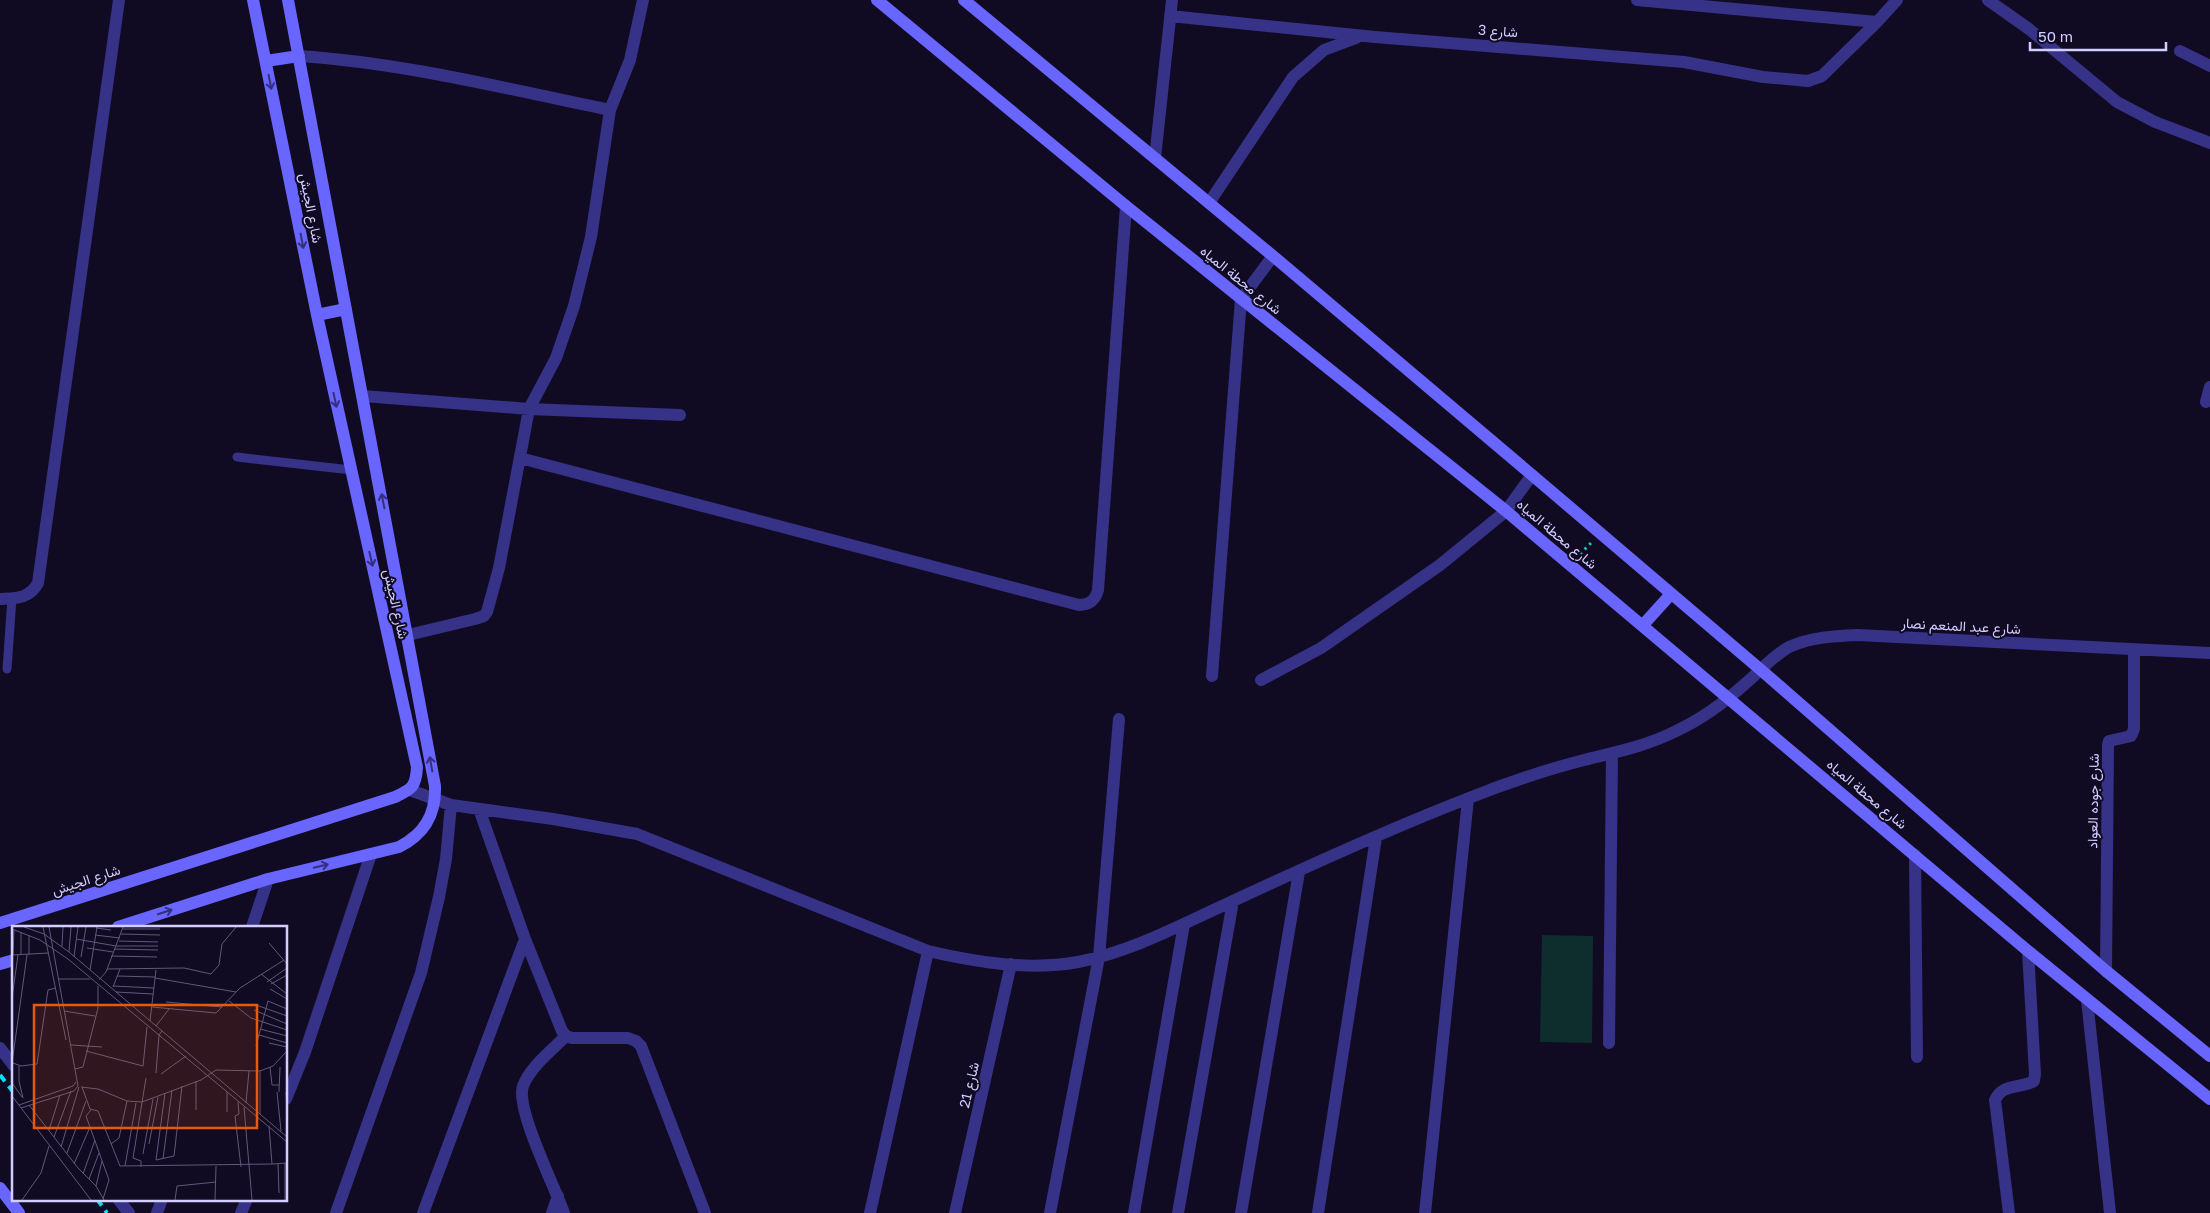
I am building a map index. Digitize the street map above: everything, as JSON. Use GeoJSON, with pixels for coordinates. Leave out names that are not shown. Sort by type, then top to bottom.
{"type":"FeatureCollection","features":[{"type":"Feature","properties":{"kind":"street"},"geometry":{"type":"LineString","coordinates":[[6,598],[26,596],[38,584],[119,0]]}},
{"type":"Feature","properties":{"kind":"street","name":"شارع الجيش"},"geometry":{"type":"LineString","coordinates":[[0,923],[395,797],[410,790],[417,779],[417,767],[317,315],[253,0]]}},
{"type":"Feature","properties":{"kind":"street","name":"شارع الجيش"},"geometry":{"type":"LineString","coordinates":[[121,926],[268,879],[399,847],[415,837],[428,823],[436,799],[436,786],[288,0]]}},
{"type":"Feature","properties":{"kind":"street"},"geometry":{"type":"LineString","coordinates":[[408,635],[475,619],[486,613],[499,568],[529,408],[556,358],[574,306],[591,237],[610,110],[630,60],[643,0]]}},
{"type":"Feature","properties":{"kind":"street","name":"شارع محطة المياه"},"geometry":{"type":"LineString","coordinates":[[878,0],[1241,300],[1506,511],[1915,854],[2028,952],[2210,1099]]}},
{"type":"Feature","properties":{"kind":"street","name":"شارع محطة المياه"},"geometry":{"type":"LineString","coordinates":[[964,0],[1273,256],[1532,475],[1761,670],[2106,970],[2210,1056]]}},
{"type":"Feature","properties":{"kind":"street"},"geometry":{"type":"LineString","coordinates":[[1155,158],[1172,0]]}},
{"type":"Feature","properties":{"kind":"street"},"geometry":{"type":"LineString","coordinates":[[1637,0],[1877,22],[1897,0]]}},
{"type":"Feature","properties":{"kind":"street"},"geometry":{"type":"LineString","coordinates":[[1988,0],[2029,29],[2117,102],[2155,122],[2210,143]]}},
{"type":"Feature","properties":{"kind":"street","name":"شارع 3"},"geometry":{"type":"LineString","coordinates":[[1170,16],[1375,37],[1684,62],[1763,77],[1808,81],[1822,76],[1877,22]]}},
{"type":"Feature","properties":{"kind":"street"},"geometry":{"type":"LineString","coordinates":[[1208,203],[1293,76],[1324,50],[1350,39],[1375,37]]}},
{"type":"Feature","properties":{"kind":"street"},"geometry":{"type":"LineString","coordinates":[[2180,51],[2210,66]]}},
{"type":"Feature","properties":{"kind":"street"},"geometry":{"type":"LineString","coordinates":[[266,61],[299,56],[346,59],[415,69],[610,110]]}},
{"type":"Feature","properties":{"kind":"street"},"geometry":{"type":"LineString","coordinates":[[520,458],[1040,595],[1085,605],[1092,602],[1098,590],[1126,206]]}},
{"type":"Feature","properties":{"kind":"street"},"geometry":{"type":"LineString","coordinates":[[1212,676],[1241,300],[1273,256]]}},
{"type":"Feature","properties":{"kind":"street"},"geometry":{"type":"LineString","coordinates":[[317,315],[346,308]]}},
{"type":"Feature","properties":{"kind":"street"},"geometry":{"type":"LineString","coordinates":[[2206,402],[2210,387]]}},
{"type":"Feature","properties":{"kind":"street"},"geometry":{"type":"LineString","coordinates":[[363,396],[529,408],[680,415]]}},
{"type":"Feature","properties":{"kind":"street"},"geometry":{"type":"LineString","coordinates":[[1261,680],[1321,648],[1440,565],[1506,511],[1532,475]]}},
{"type":"Feature","properties":{"kind":"street"},"geometry":{"type":"LineString","coordinates":[[1643,625],[1671,594]]}},
{"type":"Feature","properties":{"kind":"street","name":"شارع عبد المنعم نصار"},"geometry":{"type":"LineString","coordinates":[[410,790],[451,805],[637,834],[928,951],[964,959],[1011,964],[1053,965],[1099,957],[1148,941],[1232,901],[1468,799],[1522,778],[1635,748],[1676,731],[1699,719],[1729,698],[1788,648],[1808,640],[1830,636],[1858,635],[2134,651],[2210,653]]}},
{"type":"Feature","properties":{"kind":"street","name":"شارع جوده العواد"},"geometry":{"type":"LineString","coordinates":[[2106,970],[2108,744],[2113,739],[2131,736],[2134,729],[2134,651]]}},
{"type":"Feature","properties":{"kind":"street"},"geometry":{"type":"LineString","coordinates":[[1050,1213],[1099,957],[1119,720]]}},
{"type":"Feature","properties":{"kind":"street"},"geometry":{"type":"LineString","coordinates":[[1609,1043],[1612,754]]}},
{"type":"Feature","properties":{"kind":"street"},"geometry":{"type":"LineString","coordinates":[[1425,1213],[1468,799]]}},
{"type":"Feature","properties":{"kind":"street"},"geometry":{"type":"LineString","coordinates":[[336,1213],[421,973],[446,859],[451,805]]}},
{"type":"Feature","properties":{"kind":"street"},"geometry":{"type":"LineString","coordinates":[[479,809],[525,939],[554,1014],[566,1036],[580,1039],[628,1038],[636,1041],[641,1046],[705,1213]]}},
{"type":"Feature","properties":{"kind":"street"},"geometry":{"type":"LineString","coordinates":[[1318,1213],[1376,838]]}},
{"type":"Feature","properties":{"kind":"street"},"geometry":{"type":"LineString","coordinates":[[288,1094],[305,1052],[371,854]]}},
{"type":"Feature","properties":{"kind":"street"},"geometry":{"type":"LineString","coordinates":[[1915,854],[1917,1057]]}},
{"type":"Feature","properties":{"kind":"street"},"geometry":{"type":"LineString","coordinates":[[1242,1213],[1299,872]]}},
{"type":"Feature","properties":{"kind":"street"},"geometry":{"type":"LineString","coordinates":[[252,926],[268,879]]}},
{"type":"Feature","properties":{"kind":"street"},"geometry":{"type":"LineString","coordinates":[[1178,1213],[1232,901]]}},
{"type":"Feature","properties":{"kind":"street"},"geometry":{"type":"LineString","coordinates":[[1134,1213],[1184,924]]}},
{"type":"Feature","properties":{"kind":"street"},"geometry":{"type":"LineString","coordinates":[[423,1213],[525,939]]}},
{"type":"Feature","properties":{"kind":"street"},"geometry":{"type":"LineString","coordinates":[[870,1213],[928,951]]}},
{"type":"Feature","properties":{"kind":"street"},"geometry":{"type":"LineString","coordinates":[[2009,1213],[1996,1100],[1999,1093],[2005,1089],[2034,1080],[2028,952]]}},
{"type":"Feature","properties":{"kind":"street","name":"شارع 21"},"geometry":{"type":"LineString","coordinates":[[955,1213],[1011,964]]}},
{"type":"Feature","properties":{"kind":"street"},"geometry":{"type":"LineString","coordinates":[[2087,1000],[2110,1213]]}},
{"type":"Feature","properties":{"kind":"street"},"geometry":{"type":"LineString","coordinates":[[564,1213],[530,1130],[522,1102],[522,1092],[523,1085],[530,1074],[566,1036]]}},
{"type":"Feature","properties":{"kind":"street"},"geometry":{"type":"LineString","coordinates":[[0,1048],[12,1063]]}},
{"type":"Feature","properties":{"kind":"street"},"geometry":{"type":"LineString","coordinates":[[0,1188],[18,1213]]}},
{"type":"Feature","properties":{"kind":"street"},"geometry":{"type":"LineString","coordinates":[[552,1213],[558,1196]]}},
{"type":"Feature","properties":{"kind":"street"},"geometry":{"type":"LineString","coordinates":[[119,1200],[129,1213]]}},
{"type":"Feature","properties":{"kind":"street"},"geometry":{"type":"LineString","coordinates":[[157,1213],[162,1200]]}},
{"type":"Feature","properties":{"kind":"street"},"geometry":{"type":"LineString","coordinates":[[241,1213],[247,1200]]}},
{"type":"Feature","properties":{"kind":"lane"},"geometry":{"type":"LineString","coordinates":[[237,458],[351,470]]}},
{"type":"Feature","properties":{"kind":"lane"},"geometry":{"type":"LineString","coordinates":[[6,598],[7,669]]}},
{"type":"Feature","properties":{"kind":"path"},"geometry":{"type":"LineString","coordinates":[[1570,564],[1600,533]]}},
{"type":"Feature","properties":{"kind":"green space"},"geometry":{"type":"Polygon","coordinates":[[[1542,935],[1593,936],[1592,1043],[1540,1042],[1542,935]]]}},
{"type":"Feature","properties":{"kind":"railway"},"geometry":{"type":"LineString","coordinates":[[0,1075],[12,1090]]}},
{"type":"Feature","properties":{"kind":"railway"},"geometry":{"type":"LineString","coordinates":[[98,1200],[107,1213]]}}]}
